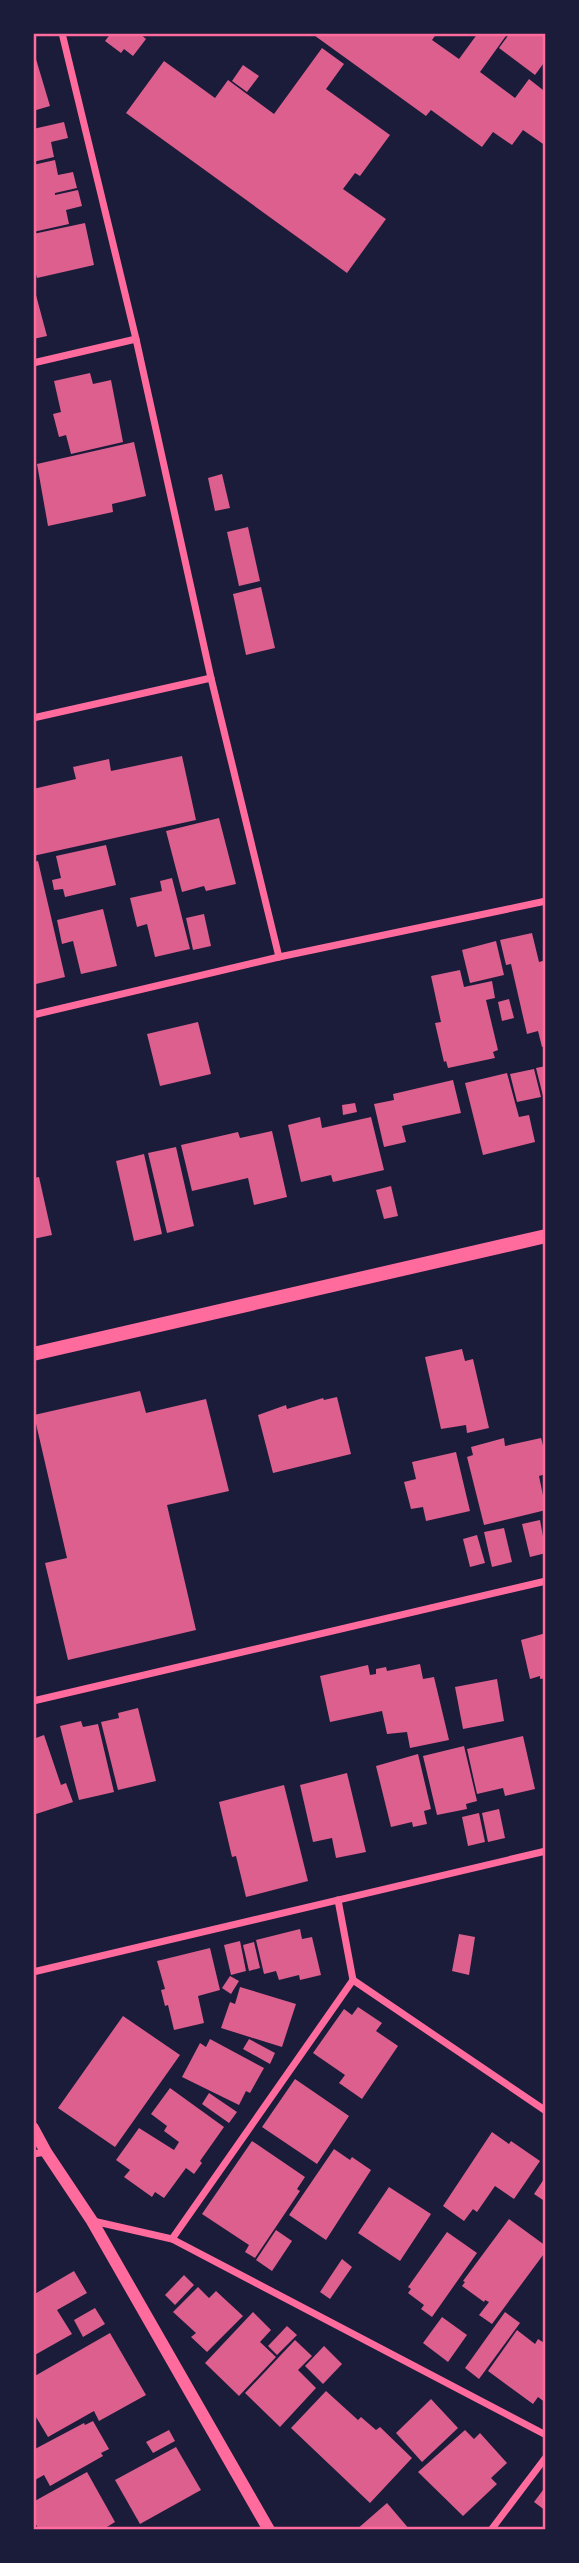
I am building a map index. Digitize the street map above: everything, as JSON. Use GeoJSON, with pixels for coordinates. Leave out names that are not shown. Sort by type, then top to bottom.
{"type":"FeatureCollection","features":[{"type":"Feature","properties":{"kind":"main road"},"geometry":{"type":"LineString","coordinates":[[33,1354],[546,1236]]}},
{"type":"Feature","properties":{"kind":"street"},"geometry":{"type":"LineString","coordinates":[[62,33],[136,339],[211,678],[279,957]]}},
{"type":"Feature","properties":{"kind":"street"},"geometry":{"type":"LineString","coordinates":[[33,363],[136,339]]}},
{"type":"Feature","properties":{"kind":"street"},"geometry":{"type":"LineString","coordinates":[[33,718],[211,678]]}},
{"type":"Feature","properties":{"kind":"street"},"geometry":{"type":"LineString","coordinates":[[33,1015],[279,957],[546,901]]}},
{"type":"Feature","properties":{"kind":"street"},"geometry":{"type":"LineString","coordinates":[[33,1701],[546,1581]]}},
{"type":"Feature","properties":{"kind":"street"},"geometry":{"type":"LineString","coordinates":[[33,1972],[546,1850]]}},
{"type":"Feature","properties":{"kind":"street"},"geometry":{"type":"LineString","coordinates":[[338,1900],[353,1980],[546,2111]]}},
{"type":"Feature","properties":{"kind":"street"},"geometry":{"type":"LineString","coordinates":[[172,2239],[353,1980]]}},
{"type":"Feature","properties":{"kind":"street"},"geometry":{"type":"LineString","coordinates":[[33,2128],[40,2153],[92,2221],[269,2530]]}},
{"type":"Feature","properties":{"kind":"street"},"geometry":{"type":"LineString","coordinates":[[92,2221],[172,2239],[546,2435]]}},
{"type":"Feature","properties":{"kind":"street"},"geometry":{"type":"LineString","coordinates":[[491,2530],[546,2457]]}},
{"type":"Feature","properties":{"kind":"building"},"geometry":{"type":"Polygon","coordinates":[[[111,33],[139,33],[146,39],[133,56],[124,49],[121,53],[105,41],[111,33]]]}},
{"type":"Feature","properties":{"kind":"building"},"geometry":{"type":"Polygon","coordinates":[[[311,33],[437,33],[432,40],[459,59],[478,33],[508,33],[480,72],[515,98],[529,79],[543,90],[546,86],[546,146],[523,130],[512,145],[493,132],[482,147],[431,110],[426,116],[311,33]]]}},
{"type":"Feature","properties":{"kind":"building"},"geometry":{"type":"Polygon","coordinates":[[[510,33],[546,33],[546,60],[535,75],[499,48],[510,33]]]}},
{"type":"Feature","properties":{"kind":"building"},"geometry":{"type":"Polygon","coordinates":[[[322,48],[344,64],[326,89],[390,135],[360,176],[355,173],[343,189],[386,219],[347,273],[126,113],[164,61],[215,98],[228,80],[274,114],[322,48]]]}},
{"type":"Feature","properties":{"kind":"building"},"geometry":{"type":"Polygon","coordinates":[[[33,49],[50,106],[33,111],[33,49]]]}},
{"type":"Feature","properties":{"kind":"building"},"geometry":{"type":"Polygon","coordinates":[[[243,65],[259,76],[247,92],[232,81],[243,65]]]}},
{"type":"Feature","properties":{"kind":"building"},"geometry":{"type":"Polygon","coordinates":[[[64,122],[68,138],[51,142],[54,157],[33,162],[33,129],[64,122]]]}},
{"type":"Feature","properties":{"kind":"building"},"geometry":{"type":"Polygon","coordinates":[[[55,160],[58,175],[73,172],[77,188],[55,195],[78,190],[82,206],[66,210],[69,224],[33,232],[33,165],[55,160]]]}},
{"type":"Feature","properties":{"kind":"building"},"geometry":{"type":"Polygon","coordinates":[[[85,223],[94,265],[37,278],[33,263],[33,234],[85,223]]]}},
{"type":"Feature","properties":{"kind":"building"},"geometry":{"type":"Polygon","coordinates":[[[33,284],[47,336],[33,339],[33,284]]]}},
{"type":"Feature","properties":{"kind":"building"},"geometry":{"type":"Polygon","coordinates":[[[90,373],[93,384],[111,380],[123,442],[71,454],[66,435],[59,437],[53,414],[61,412],[54,381],[90,373]]]}},
{"type":"Feature","properties":{"kind":"building"},"geometry":{"type":"Polygon","coordinates":[[[134,442],[146,496],[112,504],[113,512],[48,526],[37,464],[134,442]]]}},
{"type":"Feature","properties":{"kind":"building"},"geometry":{"type":"Polygon","coordinates":[[[222,474],[230,508],[215,511],[208,478],[222,474]]]}},
{"type":"Feature","properties":{"kind":"building"},"geometry":{"type":"Polygon","coordinates":[[[248,527],[260,581],[239,586],[227,532],[248,527]]]}},
{"type":"Feature","properties":{"kind":"building"},"geometry":{"type":"Polygon","coordinates":[[[261,587],[275,648],[246,655],[233,594],[261,587]]]}},
{"type":"Feature","properties":{"kind":"building"},"geometry":{"type":"Polygon","coordinates":[[[182,756],[196,820],[33,856],[33,789],[76,779],[73,767],[109,759],[111,771],[182,756]]]}},
{"type":"Feature","properties":{"kind":"building"},"geometry":{"type":"Polygon","coordinates":[[[219,818],[236,884],[206,891],[204,886],[182,892],[166,831],[219,818]]]}},
{"type":"Feature","properties":{"kind":"building"},"geometry":{"type":"Polygon","coordinates":[[[106,845],[116,885],[65,897],[63,889],[54,890],[52,880],[61,878],[56,856],[106,845]]]}},
{"type":"Feature","properties":{"kind":"building"},"geometry":{"type":"Polygon","coordinates":[[[38,861],[65,977],[36,984],[33,970],[33,862],[38,861]]]}},
{"type":"Feature","properties":{"kind":"building"},"geometry":{"type":"Polygon","coordinates":[[[172,878],[190,949],[155,957],[147,924],[137,927],[130,898],[162,891],[160,881],[172,878]]]}},
{"type":"Feature","properties":{"kind":"building"},"geometry":{"type":"Polygon","coordinates":[[[103,909],[117,966],[81,974],[73,941],[62,944],[57,920],[103,909]]]}},
{"type":"Feature","properties":{"kind":"building"},"geometry":{"type":"Polygon","coordinates":[[[204,914],[211,946],[193,950],[186,918],[204,914]]]}},
{"type":"Feature","properties":{"kind":"building"},"geometry":{"type":"Polygon","coordinates":[[[532,933],[539,962],[546,960],[546,1046],[542,1047],[538,1031],[527,1034],[511,964],[506,965],[500,940],[532,933]]]}},
{"type":"Feature","properties":{"kind":"building"},"geometry":{"type":"Polygon","coordinates":[[[496,941],[504,975],[470,983],[462,950],[496,941]]]}},
{"type":"Feature","properties":{"kind":"building"},"geometry":{"type":"Polygon","coordinates":[[[460,970],[464,987],[492,981],[495,998],[486,1000],[498,1050],[493,1052],[495,1058],[448,1068],[446,1061],[444,1062],[435,1023],[441,1022],[431,976],[460,970]]]}},
{"type":"Feature","properties":{"kind":"building"},"geometry":{"type":"Polygon","coordinates":[[[509,999],[514,1018],[502,1021],[498,1002],[509,999]]]}},
{"type":"Feature","properties":{"kind":"building"},"geometry":{"type":"Polygon","coordinates":[[[198,1022],[211,1074],[160,1086],[147,1034],[198,1022]]]}},
{"type":"Feature","properties":{"kind":"building"},"geometry":{"type":"Polygon","coordinates":[[[546,1066],[546,1104],[545,1104],[536,1068],[546,1066]]]}},
{"type":"Feature","properties":{"kind":"building"},"geometry":{"type":"Polygon","coordinates":[[[534,1069],[541,1097],[517,1102],[510,1074],[534,1069]]]}},
{"type":"Feature","properties":{"kind":"building"},"geometry":{"type":"Polygon","coordinates":[[[507,1073],[519,1117],[529,1115],[535,1142],[483,1155],[465,1083],[507,1073]]]}},
{"type":"Feature","properties":{"kind":"building"},"geometry":{"type":"Polygon","coordinates":[[[453,1080],[461,1113],[402,1126],[406,1142],[384,1147],[374,1104],[394,1100],[393,1094],[453,1080]]]}},
{"type":"Feature","properties":{"kind":"building"},"geometry":{"type":"Polygon","coordinates":[[[355,1103],[357,1112],[343,1115],[342,1105],[355,1103]]]}},
{"type":"Feature","properties":{"kind":"building"},"geometry":{"type":"Polygon","coordinates":[[[320,1117],[322,1128],[371,1117],[384,1170],[333,1182],[331,1175],[301,1182],[288,1125],[320,1117]]]}},
{"type":"Feature","properties":{"kind":"building"},"geometry":{"type":"Polygon","coordinates":[[[272,1131],[287,1197],[254,1205],[248,1178],[192,1191],[181,1145],[238,1132],[240,1138],[272,1131]]]}},
{"type":"Feature","properties":{"kind":"building"},"geometry":{"type":"Polygon","coordinates":[[[176,1147],[194,1226],[167,1233],[148,1153],[176,1147]]]}},
{"type":"Feature","properties":{"kind":"building"},"geometry":{"type":"Polygon","coordinates":[[[144,1154],[162,1234],[134,1241],[116,1161],[144,1154]]]}},
{"type":"Feature","properties":{"kind":"building"},"geometry":{"type":"Polygon","coordinates":[[[39,1177],[52,1235],[33,1239],[33,1178],[39,1177]]]}},
{"type":"Feature","properties":{"kind":"building"},"geometry":{"type":"Polygon","coordinates":[[[391,1186],[398,1216],[384,1219],[376,1190],[391,1186]]]}},
{"type":"Feature","properties":{"kind":"building"},"geometry":{"type":"Polygon","coordinates":[[[462,1349],[465,1361],[473,1359],[489,1428],[467,1433],[466,1425],[441,1429],[425,1357],[462,1349]]]}},
{"type":"Feature","properties":{"kind":"building"},"geometry":{"type":"Polygon","coordinates":[[[140,1391],[146,1413],[206,1399],[229,1491],[167,1505],[196,1630],[68,1660],[45,1563],[67,1558],[34,1415],[140,1391]]]}},
{"type":"Feature","properties":{"kind":"building"},"geometry":{"type":"Polygon","coordinates":[[[337,1397],[351,1454],[273,1473],[258,1415],[286,1405],[287,1409],[323,1398],[337,1397]]]}},
{"type":"Feature","properties":{"kind":"building"},"geometry":{"type":"Polygon","coordinates":[[[504,1438],[505,1446],[541,1438],[546,1457],[546,1474],[539,1476],[546,1510],[484,1525],[467,1457],[473,1455],[471,1447],[504,1438]]]}},
{"type":"Feature","properties":{"kind":"building"},"geometry":{"type":"Polygon","coordinates":[[[456,1452],[470,1511],[426,1521],[423,1507],[411,1509],[404,1482],[416,1479],[412,1462],[456,1452]]]}},
{"type":"Feature","properties":{"kind":"building"},"geometry":{"type":"Polygon","coordinates":[[[540,1520],[546,1553],[530,1557],[522,1524],[540,1520]]]}},
{"type":"Feature","properties":{"kind":"building"},"geometry":{"type":"Polygon","coordinates":[[[504,1528],[512,1562],[492,1567],[484,1532],[504,1528]]]}},
{"type":"Feature","properties":{"kind":"building"},"geometry":{"type":"Polygon","coordinates":[[[477,1535],[485,1563],[470,1567],[463,1539],[477,1535]]]}},
{"type":"Feature","properties":{"kind":"building"},"geometry":{"type":"Polygon","coordinates":[[[546,1633],[546,1678],[540,1679],[540,1676],[530,1679],[521,1640],[546,1633]]]}},
{"type":"Feature","properties":{"kind":"building"},"geometry":{"type":"Polygon","coordinates":[[[420,1664],[423,1679],[434,1677],[449,1740],[410,1748],[407,1732],[387,1734],[382,1711],[330,1722],[320,1676],[368,1665],[370,1675],[376,1674],[376,1669],[386,1667],[387,1671],[420,1664]]]}},
{"type":"Feature","properties":{"kind":"building"},"geometry":{"type":"Polygon","coordinates":[[[497,1679],[504,1721],[463,1729],[455,1687],[497,1679]]]}},
{"type":"Feature","properties":{"kind":"building"},"geometry":{"type":"Polygon","coordinates":[[[138,1708],[156,1781],[118,1790],[101,1722],[119,1718],[118,1713],[138,1708]]]}},
{"type":"Feature","properties":{"kind":"building"},"geometry":{"type":"Polygon","coordinates":[[[81,1721],[83,1727],[98,1724],[114,1792],[79,1800],[60,1726],[81,1721]]]}},
{"type":"Feature","properties":{"kind":"building"},"geometry":{"type":"Polygon","coordinates":[[[44,1735],[61,1785],[66,1783],[73,1802],[33,1815],[33,1739],[44,1735]]]}},
{"type":"Feature","properties":{"kind":"building"},"geometry":{"type":"Polygon","coordinates":[[[523,1736],[535,1789],[505,1796],[503,1788],[477,1794],[467,1749],[523,1736]]]}},
{"type":"Feature","properties":{"kind":"building"},"geometry":{"type":"Polygon","coordinates":[[[464,1746],[477,1801],[466,1804],[467,1809],[437,1815],[423,1756],[464,1746]]]}},
{"type":"Feature","properties":{"kind":"building"},"geometry":{"type":"Polygon","coordinates":[[[418,1754],[431,1809],[424,1811],[427,1824],[413,1827],[412,1822],[391,1827],[376,1766],[418,1754]]]}},
{"type":"Feature","properties":{"kind":"building"},"geometry":{"type":"Polygon","coordinates":[[[347,1773],[366,1852],[336,1858],[332,1838],[313,1842],[300,1785],[347,1773]]]}},
{"type":"Feature","properties":{"kind":"building"},"geometry":{"type":"Polygon","coordinates":[[[284,1785],[308,1881],[246,1897],[236,1856],[232,1857],[219,1802],[284,1785]]]}},
{"type":"Feature","properties":{"kind":"building"},"geometry":{"type":"Polygon","coordinates":[[[499,1809],[505,1838],[488,1842],[482,1813],[499,1809]]]}},
{"type":"Feature","properties":{"kind":"building"},"geometry":{"type":"Polygon","coordinates":[[[479,1813],[485,1842],[468,1846],[462,1817],[479,1813]]]}},
{"type":"Feature","properties":{"kind":"building"},"geometry":{"type":"Polygon","coordinates":[[[300,1929],[302,1939],[312,1937],[321,1975],[300,1980],[299,1975],[279,1980],[276,1971],[264,1974],[256,1940],[300,1929]]]}},
{"type":"Feature","properties":{"kind":"building"},"geometry":{"type":"Polygon","coordinates":[[[459,1934],[475,1937],[469,1975],[452,1971],[459,1934]]]}},
{"type":"Feature","properties":{"kind":"building"},"geometry":{"type":"Polygon","coordinates":[[[240,1941],[246,1971],[231,1975],[224,1945],[240,1941]]]}},
{"type":"Feature","properties":{"kind":"building"},"geometry":{"type":"Polygon","coordinates":[[[254,1942],[260,1968],[249,1971],[243,1945],[254,1942]]]}},
{"type":"Feature","properties":{"kind":"building"},"geometry":{"type":"Polygon","coordinates":[[[210,1948],[220,1990],[198,1996],[204,2023],[174,2030],[161,1990],[165,1989],[157,1961],[210,1948]]]}},
{"type":"Feature","properties":{"kind":"building"},"geometry":{"type":"Polygon","coordinates":[[[230,1976],[239,1981],[231,1994],[222,1988],[230,1976]]]}},
{"type":"Feature","properties":{"kind":"building"},"geometry":{"type":"Polygon","coordinates":[[[240,1987],[296,2004],[282,2047],[221,2028],[230,2002],[235,2004],[240,1987]]]}},
{"type":"Feature","properties":{"kind":"building"},"geometry":{"type":"Polygon","coordinates":[[[358,2007],[382,2023],[376,2031],[398,2046],[362,2099],[339,2083],[345,2075],[313,2053],[344,2009],[352,2015],[358,2007]]]}},
{"type":"Feature","properties":{"kind":"building"},"geometry":{"type":"Polygon","coordinates":[[[123,2016],[180,2055],[115,2147],[58,2108],[123,2016]]]}},
{"type":"Feature","properties":{"kind":"building"},"geometry":{"type":"Polygon","coordinates":[[[210,2039],[264,2068],[250,2093],[246,2091],[239,2105],[182,2077],[200,2043],[206,2047],[210,2039]]]}},
{"type":"Feature","properties":{"kind":"building"},"geometry":{"type":"Polygon","coordinates":[[[249,2039],[275,2053],[270,2064],[243,2049],[249,2039]]]}},
{"type":"Feature","properties":{"kind":"building"},"geometry":{"type":"Polygon","coordinates":[[[295,2079],[349,2116],[317,2164],[262,2127],[295,2079]]]}},
{"type":"Feature","properties":{"kind":"building"},"geometry":{"type":"Polygon","coordinates":[[[170,2088],[224,2127],[194,2174],[186,2168],[164,2198],[155,2192],[152,2197],[124,2177],[130,2170],[116,2160],[139,2128],[174,2150],[179,2142],[164,2131],[167,2126],[151,2114],[170,2088]]]}},
{"type":"Feature","properties":{"kind":"building"},"geometry":{"type":"Polygon","coordinates":[[[209,2093],[237,2112],[229,2123],[202,2104],[209,2093]]]}},
{"type":"Feature","properties":{"kind":"building"},"geometry":{"type":"Polygon","coordinates":[[[492,2132],[509,2144],[511,2141],[540,2161],[514,2199],[495,2186],[477,2212],[473,2209],[464,2221],[443,2206],[492,2132]]]}},
{"type":"Feature","properties":{"kind":"building"},"geometry":{"type":"Polygon","coordinates":[[[252,2141],[305,2177],[297,2189],[300,2191],[255,2258],[245,2252],[249,2245],[202,2214],[252,2141]]]}},
{"type":"Feature","properties":{"kind":"building"},"geometry":{"type":"Polygon","coordinates":[[[334,2149],[371,2170],[326,2240],[289,2215],[334,2149]]]}},
{"type":"Feature","properties":{"kind":"building"},"geometry":{"type":"Polygon","coordinates":[[[546,2176],[546,2202],[534,2194],[546,2176]]]}},
{"type":"Feature","properties":{"kind":"building"},"geometry":{"type":"Polygon","coordinates":[[[389,2187],[431,2214],[400,2261],[358,2233],[389,2187]]]}},
{"type":"Feature","properties":{"kind":"building"},"geometry":{"type":"Polygon","coordinates":[[[509,2219],[546,2246],[546,2251],[492,2324],[479,2315],[489,2302],[484,2302],[462,2286],[509,2219]]]}},
{"type":"Feature","properties":{"kind":"building"},"geometry":{"type":"Polygon","coordinates":[[[276,2230],[292,2241],[272,2271],[256,2260],[276,2230]]]}},
{"type":"Feature","properties":{"kind":"building"},"geometry":{"type":"Polygon","coordinates":[[[447,2232],[477,2253],[432,2317],[421,2309],[424,2305],[408,2293],[411,2289],[408,2287],[447,2232]]]}},
{"type":"Feature","properties":{"kind":"building"},"geometry":{"type":"Polygon","coordinates":[[[342,2259],[352,2267],[330,2299],[320,2292],[342,2259]]]}},
{"type":"Feature","properties":{"kind":"building"},"geometry":{"type":"Polygon","coordinates":[[[74,2271],[87,2293],[57,2310],[72,2334],[33,2356],[33,2295],[74,2271]]]}},
{"type":"Feature","properties":{"kind":"building"},"geometry":{"type":"Polygon","coordinates":[[[184,2275],[194,2285],[175,2305],[165,2295],[184,2275]]]}},
{"type":"Feature","properties":{"kind":"building"},"geometry":{"type":"Polygon","coordinates":[[[198,2287],[209,2298],[216,2291],[243,2316],[207,2352],[191,2337],[196,2333],[173,2312],[198,2287]]]}},
{"type":"Feature","properties":{"kind":"building"},"geometry":{"type":"Polygon","coordinates":[[[95,2308],[105,2324],[83,2337],[74,2320],[95,2308]]]}},
{"type":"Feature","properties":{"kind":"building"},"geometry":{"type":"Polygon","coordinates":[[[253,2312],[271,2330],[260,2342],[276,2357],[239,2396],[205,2363],[253,2312]]]}},
{"type":"Feature","properties":{"kind":"building"},"geometry":{"type":"Polygon","coordinates":[[[505,2312],[520,2323],[479,2379],[465,2368],[505,2312]]]}},
{"type":"Feature","properties":{"kind":"building"},"geometry":{"type":"Polygon","coordinates":[[[442,2317],[467,2335],[448,2362],[423,2343],[442,2317]]]}},
{"type":"Feature","properties":{"kind":"building"},"geometry":{"type":"Polygon","coordinates":[[[287,2326],[297,2335],[277,2355],[268,2346],[287,2326]]]}},
{"type":"Feature","properties":{"kind":"building"},"geometry":{"type":"Polygon","coordinates":[[[517,2330],[535,2344],[538,2339],[546,2344],[546,2403],[538,2397],[533,2404],[488,2371],[517,2330]]]}},
{"type":"Feature","properties":{"kind":"building"},"geometry":{"type":"Polygon","coordinates":[[[110,2333],[146,2395],[99,2421],[94,2411],[48,2437],[33,2412],[33,2377],[110,2333]]]}},
{"type":"Feature","properties":{"kind":"building"},"geometry":{"type":"Polygon","coordinates":[[[295,2340],[312,2356],[298,2370],[316,2388],[280,2427],[245,2393],[295,2340]]]}},
{"type":"Feature","properties":{"kind":"building"},"geometry":{"type":"Polygon","coordinates":[[[324,2346],[342,2364],[323,2384],[305,2366],[324,2346]]]}},
{"type":"Feature","properties":{"kind":"building"},"geometry":{"type":"Polygon","coordinates":[[[326,2391],[358,2420],[361,2417],[376,2430],[380,2427],[412,2458],[370,2503],[291,2428],[326,2391]]]}},
{"type":"Feature","properties":{"kind":"building"},"geometry":{"type":"Polygon","coordinates":[[[431,2399],[458,2428],[422,2462],[396,2433],[431,2399]]]}},
{"type":"Feature","properties":{"kind":"building"},"geometry":{"type":"Polygon","coordinates":[[[93,2421],[109,2449],[101,2453],[103,2456],[50,2486],[44,2475],[33,2481],[33,2450],[84,2423],[85,2425],[93,2421]]]}},
{"type":"Feature","properties":{"kind":"building"},"geometry":{"type":"Polygon","coordinates":[[[169,2430],[175,2441],[153,2453],[146,2442],[169,2430]]]}},
{"type":"Feature","properties":{"kind":"building"},"geometry":{"type":"Polygon","coordinates":[[[465,2430],[474,2439],[480,2433],[507,2463],[491,2478],[497,2484],[463,2516],[418,2472],[465,2430]]]}},
{"type":"Feature","properties":{"kind":"building"},"geometry":{"type":"Polygon","coordinates":[[[176,2447],[201,2490],[140,2524],[115,2480],[176,2447]]]}},
{"type":"Feature","properties":{"kind":"building"},"geometry":{"type":"Polygon","coordinates":[[[87,2472],[115,2522],[102,2530],[39,2530],[33,2519],[33,2502],[87,2472]]]}},
{"type":"Feature","properties":{"kind":"building"},"geometry":{"type":"Polygon","coordinates":[[[546,2486],[546,2511],[534,2502],[546,2486]]]}},
{"type":"Feature","properties":{"kind":"building"},"geometry":{"type":"Polygon","coordinates":[[[387,2503],[410,2530],[356,2530],[387,2503]]]}}]}
